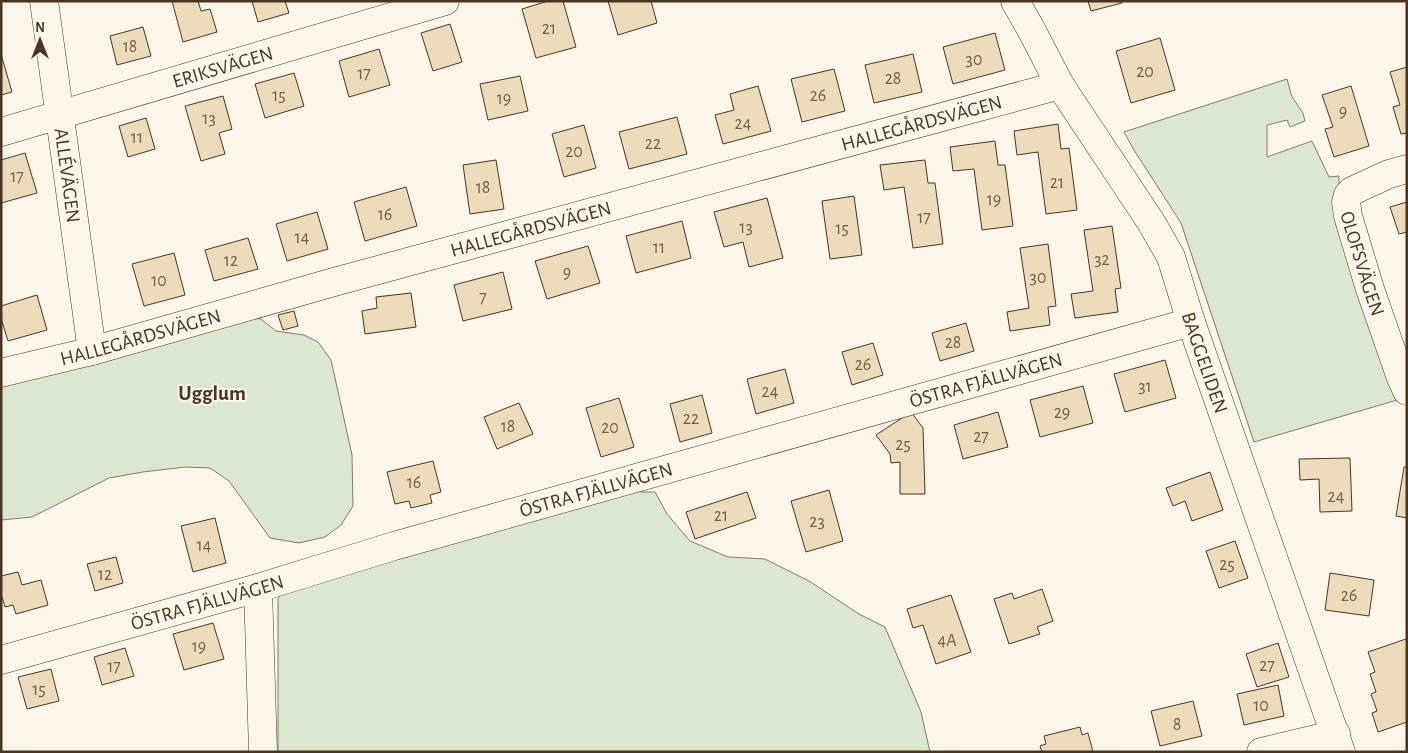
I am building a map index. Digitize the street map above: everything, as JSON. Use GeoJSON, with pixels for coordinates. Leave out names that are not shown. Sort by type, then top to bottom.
{"type":"FeatureCollection","features":[{"type":"Feature","properties":{"kind":"street","name":"ALLÉVÄGEN"},"geometry":{"type":"LineString","coordinates":[[44,1],[92,351]]}},
{"type":"Feature","properties":{"kind":"street","name":"ERIKSVÄGEN"},"geometry":{"type":"LineString","coordinates":[[1,132],[445,1]]}},
{"type":"Feature","properties":{"kind":"street","name":"BAGGELIDEN"},"geometry":{"type":"LineString","coordinates":[[1014,1],[1060,85],[1151,222],[1171,257],[1191,322],[1338,743]]}},
{"type":"Feature","properties":{"kind":"street","name":"HALLEGÅRDSVÄGEN"},"geometry":{"type":"LineString","coordinates":[[1,373],[92,351],[325,285],[1060,85]]}},
{"type":"Feature","properties":{"kind":"street","name":"OLOFSVÄGEN"},"geometry":{"type":"LineString","coordinates":[[1407,169],[1389,174],[1352,191],[1348,195],[1346,202],[1348,216],[1370,289],[1407,391]]}},
{"type":"Feature","properties":{"kind":"street","name":"ÖSTRA FJÄLLVÄGEN"},"geometry":{"type":"LineString","coordinates":[[1,660],[258,588],[413,541],[1191,322]]}},
{"type":"Feature","properties":{"kind":"street"},"geometry":{"type":"LineString","coordinates":[[258,588],[263,752]]}},
{"type":"Feature","properties":{"kind":"street"},"geometry":{"type":"LineString","coordinates":[[1261,752],[1338,743]]}},
{"type":"Feature","properties":{"kind":"green space"},"geometry":{"type":"Polygon","coordinates":[[[1287,79],[1292,97],[1303,113],[1305,121],[1290,127],[1287,120],[1267,125],[1267,157],[1312,141],[1329,177],[1339,176],[1339,193],[1404,398],[1254,442],[1181,223],[1124,132],[1287,79]]]}},
{"type":"Feature","properties":{"kind":"green space"},"geometry":{"type":"Polygon","coordinates":[[[243,315],[261,319],[276,331],[304,335],[318,342],[331,360],[352,455],[353,506],[341,525],[325,537],[299,543],[270,538],[229,481],[210,468],[185,467],[109,478],[32,517],[1,520],[1,378],[243,315]]]}},
{"type":"Feature","properties":{"kind":"green space"},"geometry":{"type":"Polygon","coordinates":[[[619,488],[655,492],[667,514],[690,541],[728,557],[765,559],[809,581],[859,614],[885,627],[921,712],[930,752],[278,752],[278,599],[283,589],[388,554],[408,557],[413,549],[619,488]]]}},
{"type":"Feature","properties":{"kind":"building"},"geometry":{"type":"Polygon","coordinates":[[[172,1],[198,1],[201,11],[210,9],[217,32],[183,42],[172,1]]]}},
{"type":"Feature","properties":{"kind":"building"},"geometry":{"type":"Polygon","coordinates":[[[252,1],[285,1],[289,13],[258,22],[252,1]]]}},
{"type":"Feature","properties":{"kind":"building"},"geometry":{"type":"Polygon","coordinates":[[[548,1],[563,1],[576,47],[536,58],[522,9],[548,1]]]}},
{"type":"Feature","properties":{"kind":"building"},"geometry":{"type":"Polygon","coordinates":[[[608,1],[651,1],[657,23],[618,35],[608,1]]]}},
{"type":"Feature","properties":{"kind":"building"},"geometry":{"type":"Polygon","coordinates":[[[1088,1],[1122,1],[1122,3],[1091,11],[1088,1]]]}},
{"type":"Feature","properties":{"kind":"building"},"geometry":{"type":"Polygon","coordinates":[[[450,24],[462,62],[433,71],[421,33],[450,24]]]}},
{"type":"Feature","properties":{"kind":"building"},"geometry":{"type":"Polygon","coordinates":[[[143,27],[151,56],[117,65],[110,36],[143,27]]]}},
{"type":"Feature","properties":{"kind":"building"},"geometry":{"type":"Polygon","coordinates":[[[995,33],[1005,70],[953,84],[943,47],[995,33]]]}},
{"type":"Feature","properties":{"kind":"building"},"geometry":{"type":"Polygon","coordinates":[[[1160,38],[1175,90],[1131,103],[1116,51],[1160,38]]]}},
{"type":"Feature","properties":{"kind":"building"},"geometry":{"type":"Polygon","coordinates":[[[379,49],[390,85],[349,97],[339,61],[379,49]]]}},
{"type":"Feature","properties":{"kind":"building"},"geometry":{"type":"Polygon","coordinates":[[[1,54],[12,92],[1,95],[1,54]]]}},
{"type":"Feature","properties":{"kind":"building"},"geometry":{"type":"Polygon","coordinates":[[[913,54],[922,92],[874,103],[865,65],[913,54]]]}},
{"type":"Feature","properties":{"kind":"building"},"geometry":{"type":"Polygon","coordinates":[[[1407,67],[1407,133],[1401,134],[1393,107],[1400,105],[1390,72],[1407,67]]]}},
{"type":"Feature","properties":{"kind":"building"},"geometry":{"type":"Polygon","coordinates":[[[834,69],[845,111],[802,122],[791,79],[834,69]]]}},
{"type":"Feature","properties":{"kind":"building"},"geometry":{"type":"Polygon","coordinates":[[[294,73],[304,106],[265,118],[255,84],[294,73]]]}},
{"type":"Feature","properties":{"kind":"building"},"geometry":{"type":"Polygon","coordinates":[[[520,76],[528,111],[488,120],[480,84],[520,76]]]}},
{"type":"Feature","properties":{"kind":"building"},"geometry":{"type":"Polygon","coordinates":[[[758,86],[771,131],[723,144],[715,115],[734,110],[730,94],[758,86]]]}},
{"type":"Feature","properties":{"kind":"building"},"geometry":{"type":"Polygon","coordinates":[[[1351,86],[1369,146],[1334,157],[1325,129],[1333,127],[1322,95],[1351,86]]]}},
{"type":"Feature","properties":{"kind":"building"},"geometry":{"type":"Polygon","coordinates":[[[223,96],[232,129],[219,133],[225,154],[201,161],[185,106],[223,96]]]}},
{"type":"Feature","properties":{"kind":"building"},"geometry":{"type":"Polygon","coordinates":[[[677,117],[687,154],[629,169],[619,132],[677,117]]]}},
{"type":"Feature","properties":{"kind":"building"},"geometry":{"type":"Polygon","coordinates":[[[146,118],[155,149],[128,157],[119,126],[146,118]]]}},
{"type":"Feature","properties":{"kind":"building"},"geometry":{"type":"Polygon","coordinates":[[[1058,124],[1061,149],[1069,148],[1077,210],[1046,214],[1038,152],[1017,155],[1014,131],[1058,124]]]}},
{"type":"Feature","properties":{"kind":"building"},"geometry":{"type":"Polygon","coordinates":[[[584,125],[596,168],[564,177],[552,134],[584,125]]]}},
{"type":"Feature","properties":{"kind":"building"},"geometry":{"type":"Polygon","coordinates":[[[995,141],[998,165],[1005,165],[1013,226],[982,230],[974,169],[953,171],[950,147],[995,141]]]}},
{"type":"Feature","properties":{"kind":"building"},"geometry":{"type":"Polygon","coordinates":[[[25,153],[37,193],[1,203],[1,160],[25,153]]]}},
{"type":"Feature","properties":{"kind":"building"},"geometry":{"type":"Polygon","coordinates":[[[496,160],[504,209],[470,214],[463,165],[496,160]]]}},
{"type":"Feature","properties":{"kind":"building"},"geometry":{"type":"Polygon","coordinates":[[[925,160],[928,183],[935,183],[943,244],[913,248],[904,187],[884,190],[880,165],[925,160]]]}},
{"type":"Feature","properties":{"kind":"building"},"geometry":{"type":"Polygon","coordinates":[[[406,187],[417,226],[365,241],[354,202],[406,187]]]}},
{"type":"Feature","properties":{"kind":"building"},"geometry":{"type":"Polygon","coordinates":[[[854,196],[862,255],[830,259],[822,201],[854,196]]]}},
{"type":"Feature","properties":{"kind":"building"},"geometry":{"type":"Polygon","coordinates":[[[767,198],[783,258],[749,267],[743,242],[724,247],[714,212],[767,198]]]}},
{"type":"Feature","properties":{"kind":"building"},"geometry":{"type":"Polygon","coordinates":[[[1407,202],[1407,232],[1399,234],[1390,207],[1407,202]]]}},
{"type":"Feature","properties":{"kind":"building"},"geometry":{"type":"Polygon","coordinates":[[[317,212],[328,249],[287,261],[276,224],[317,212]]]}},
{"type":"Feature","properties":{"kind":"building"},"geometry":{"type":"Polygon","coordinates":[[[682,221],[691,258],[636,273],[626,236],[682,221]]]}},
{"type":"Feature","properties":{"kind":"building"},"geometry":{"type":"Polygon","coordinates":[[[1112,226],[1121,288],[1115,289],[1118,312],[1075,318],[1071,294],[1093,291],[1084,230],[1112,226]]]}},
{"type":"Feature","properties":{"kind":"building"},"geometry":{"type":"Polygon","coordinates":[[[248,238],[258,269],[214,281],[205,250],[248,238]]]}},
{"type":"Feature","properties":{"kind":"building"},"geometry":{"type":"Polygon","coordinates":[[[1048,244],[1056,306],[1048,307],[1050,325],[1010,331],[1007,312],[1029,308],[1020,248],[1048,244]]]}},
{"type":"Feature","properties":{"kind":"building"},"geometry":{"type":"Polygon","coordinates":[[[588,246],[600,283],[547,299],[535,261],[588,246]]]}},
{"type":"Feature","properties":{"kind":"building"},"geometry":{"type":"Polygon","coordinates":[[[174,253],[185,295],[144,306],[132,264],[174,253]]]}},
{"type":"Feature","properties":{"kind":"building"},"geometry":{"type":"Polygon","coordinates":[[[503,272],[512,309],[463,321],[454,285],[503,272]]]}},
{"type":"Feature","properties":{"kind":"building"},"geometry":{"type":"Polygon","coordinates":[[[411,293],[416,327],[365,334],[362,311],[377,308],[376,297],[411,293]]]}},
{"type":"Feature","properties":{"kind":"building"},"geometry":{"type":"Polygon","coordinates":[[[37,295],[47,330],[8,341],[1,318],[1,306],[37,295]]]}},
{"type":"Feature","properties":{"kind":"building"},"geometry":{"type":"Polygon","coordinates":[[[294,311],[298,326],[283,330],[278,315],[294,311]]]}},
{"type":"Feature","properties":{"kind":"building"},"geometry":{"type":"Polygon","coordinates":[[[966,323],[974,351],[940,361],[932,333],[966,323]]]}},
{"type":"Feature","properties":{"kind":"building"},"geometry":{"type":"Polygon","coordinates":[[[873,343],[883,375],[852,385],[842,352],[873,343]]]}},
{"type":"Feature","properties":{"kind":"building"},"geometry":{"type":"Polygon","coordinates":[[[1165,360],[1176,398],[1125,412],[1114,374],[1165,360]]]}},
{"type":"Feature","properties":{"kind":"building"},"geometry":{"type":"Polygon","coordinates":[[[785,369],[794,403],[756,414],[747,379],[785,369]]]}},
{"type":"Feature","properties":{"kind":"building"},"geometry":{"type":"Polygon","coordinates":[[[1083,386],[1093,423],[1040,437],[1030,400],[1083,386]]]}},
{"type":"Feature","properties":{"kind":"building"},"geometry":{"type":"Polygon","coordinates":[[[702,395],[712,433],[680,442],[670,404],[702,395]]]}},
{"type":"Feature","properties":{"kind":"building"},"geometry":{"type":"Polygon","coordinates":[[[619,398],[634,447],[601,457],[586,408],[619,398]]]}},
{"type":"Feature","properties":{"kind":"building"},"geometry":{"type":"Polygon","coordinates":[[[519,403],[533,434],[497,449],[484,417],[519,403]]]}},
{"type":"Feature","properties":{"kind":"building"},"geometry":{"type":"Polygon","coordinates":[[[911,412],[923,428],[925,494],[900,494],[900,462],[891,463],[890,454],[876,435],[911,412]]]}},
{"type":"Feature","properties":{"kind":"building"},"geometry":{"type":"Polygon","coordinates":[[[998,412],[1008,447],[963,459],[954,425],[998,412]]]}},
{"type":"Feature","properties":{"kind":"building"},"geometry":{"type":"Polygon","coordinates":[[[1350,458],[1352,511],[1320,512],[1319,479],[1300,480],[1299,459],[1350,458]]]}},
{"type":"Feature","properties":{"kind":"building"},"geometry":{"type":"Polygon","coordinates":[[[433,461],[441,492],[430,495],[432,503],[411,508],[409,501],[395,504],[387,472],[433,461]]]}},
{"type":"Feature","properties":{"kind":"building"},"geometry":{"type":"Polygon","coordinates":[[[1404,467],[1407,467],[1407,518],[1396,516],[1404,467]]]}},
{"type":"Feature","properties":{"kind":"building"},"geometry":{"type":"Polygon","coordinates":[[[1210,472],[1223,510],[1192,521],[1185,501],[1173,506],[1166,488],[1210,472]]]}},
{"type":"Feature","properties":{"kind":"building"},"geometry":{"type":"Polygon","coordinates":[[[829,490],[843,541],[806,552],[791,501],[829,490]]]}},
{"type":"Feature","properties":{"kind":"building"},"geometry":{"type":"Polygon","coordinates":[[[747,492],[756,518],[695,539],[686,512],[747,492]]]}},
{"type":"Feature","properties":{"kind":"building"},"geometry":{"type":"Polygon","coordinates":[[[215,518],[226,563],[193,572],[181,526],[215,518]]]}},
{"type":"Feature","properties":{"kind":"building"},"geometry":{"type":"Polygon","coordinates":[[[1235,541],[1248,578],[1219,588],[1206,551],[1235,541]]]}},
{"type":"Feature","properties":{"kind":"building"},"geometry":{"type":"Polygon","coordinates":[[[116,557],[123,583],[95,591],[87,564],[116,557]]]}},
{"type":"Feature","properties":{"kind":"building"},"geometry":{"type":"Polygon","coordinates":[[[18,572],[22,585],[41,580],[48,605],[16,614],[13,605],[5,607],[1,594],[1,576],[18,572]]]}},
{"type":"Feature","properties":{"kind":"building"},"geometry":{"type":"Polygon","coordinates":[[[1330,573],[1374,580],[1369,616],[1325,610],[1330,573]]]}},
{"type":"Feature","properties":{"kind":"building"},"geometry":{"type":"Polygon","coordinates":[[[1042,589],[1053,621],[1037,627],[1040,634],[1009,644],[994,599],[1012,593],[1014,599],[1042,589]]]}},
{"type":"Feature","properties":{"kind":"building"},"geometry":{"type":"Polygon","coordinates":[[[951,595],[971,652],[936,664],[923,625],[913,628],[907,609],[951,595]]]}},
{"type":"Feature","properties":{"kind":"building"},"geometry":{"type":"Polygon","coordinates":[[[213,623],[224,659],[184,670],[173,634],[213,623]]]}},
{"type":"Feature","properties":{"kind":"building"},"geometry":{"type":"Polygon","coordinates":[[[1406,639],[1407,722],[1378,732],[1372,713],[1377,711],[1371,694],[1376,692],[1370,674],[1375,672],[1368,652],[1406,639]]]}},
{"type":"Feature","properties":{"kind":"building"},"geometry":{"type":"Polygon","coordinates":[[[1278,643],[1289,677],[1257,687],[1246,654],[1278,643]]]}},
{"type":"Feature","properties":{"kind":"building"},"geometry":{"type":"Polygon","coordinates":[[[125,648],[134,676],[102,685],[94,657],[125,648]]]}},
{"type":"Feature","properties":{"kind":"building"},"geometry":{"type":"Polygon","coordinates":[[[51,669],[59,701],[27,709],[18,677],[51,669]]]}},
{"type":"Feature","properties":{"kind":"building"},"geometry":{"type":"Polygon","coordinates":[[[1278,685],[1284,716],[1244,725],[1237,694],[1278,685]]]}},
{"type":"Feature","properties":{"kind":"building"},"geometry":{"type":"Polygon","coordinates":[[[1193,701],[1202,736],[1160,746],[1151,711],[1193,701]]]}},
{"type":"Feature","properties":{"kind":"building"},"geometry":{"type":"Polygon","coordinates":[[[1080,727],[1082,735],[1088,733],[1093,752],[1042,752],[1040,746],[1046,744],[1044,736],[1080,727]]]}},
{"type":"Feature","properties":{"kind":"district","name":"Ugglum"},"geometry":{"type":"Point","coordinates":[212,393]}}]}
